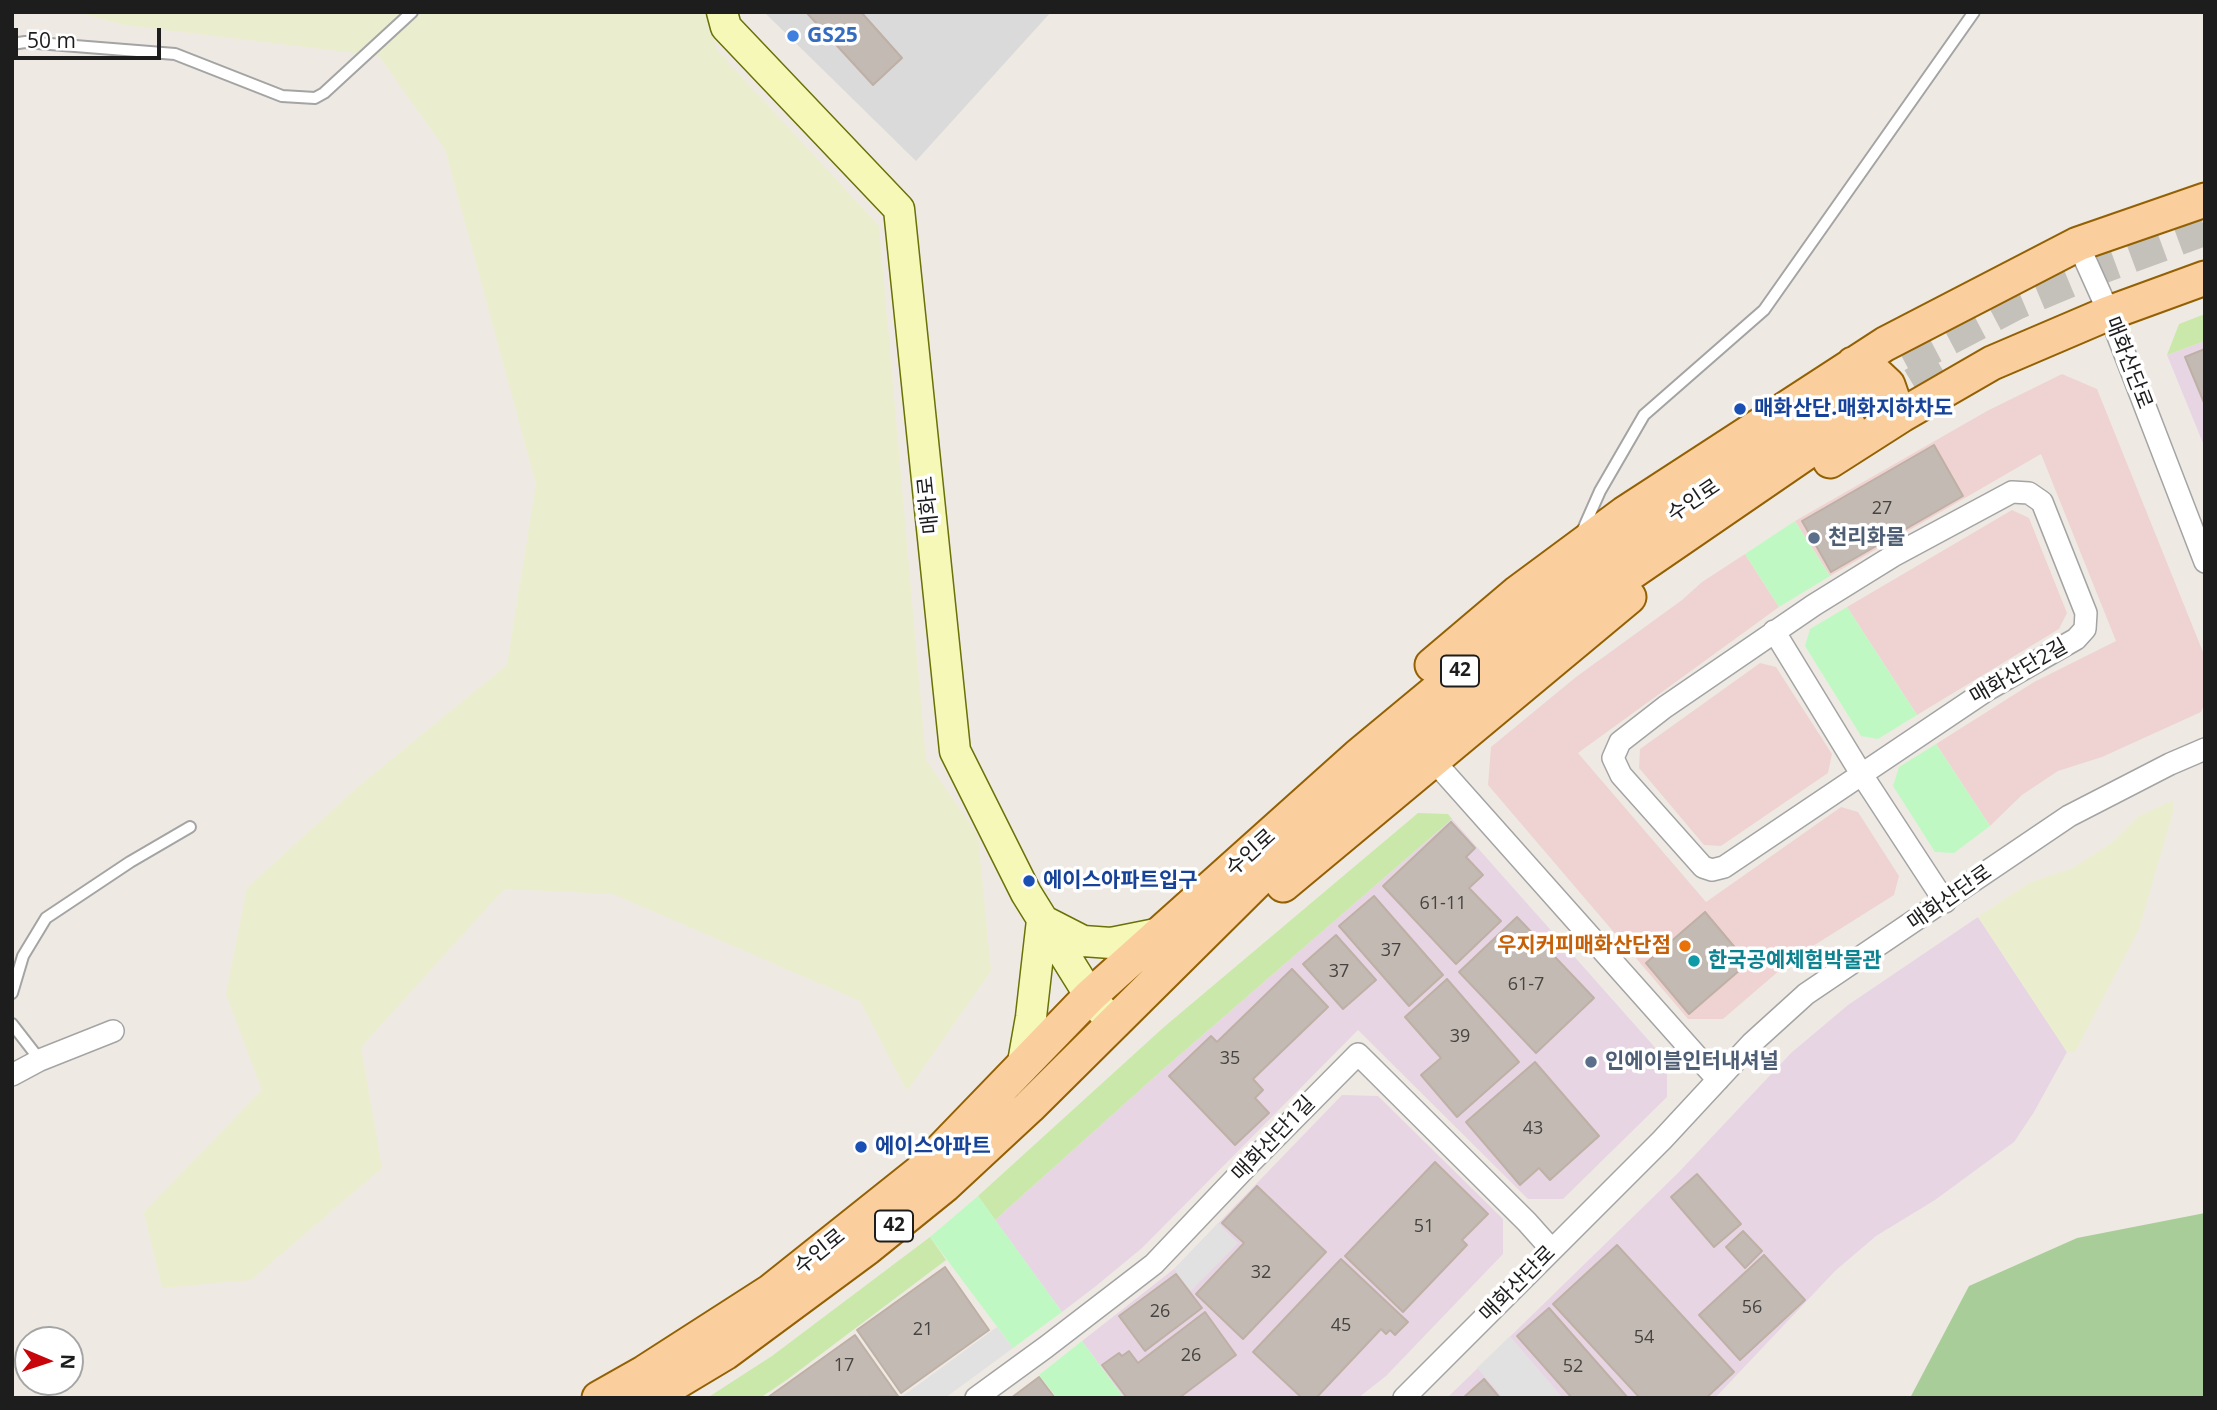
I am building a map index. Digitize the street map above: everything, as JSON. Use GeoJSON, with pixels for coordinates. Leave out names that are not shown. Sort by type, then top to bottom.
{"type":"FeatureCollection","features":[{"type":"Feature","properties":{"kind":"main road"},"geometry":{"type":"LineString","coordinates":[[1173,942],[1234,925],[1869,396],[1885,344],[2078,244],[2205,200]]}},
{"type":"Feature","properties":{"kind":"main road"},"geometry":{"type":"LineString","coordinates":[[1173,942],[1196,873],[1402,690],[1517,593],[1625,513],[1869,396],[1992,363],[2109,313],[2205,278]]}},
{"type":"Feature","properties":{"kind":"main road","name":"수인로"},"geometry":{"type":"LineString","coordinates":[[650,1398],[724,1353],[867,1248],[945,1185],[1113,1024],[1173,942],[1358,756],[1534,610],[1869,396]]}},
{"type":"Feature","properties":{"kind":"main road","name":"수인로"},"geometry":{"type":"LineString","coordinates":[[599,1398],[645,1372],[771,1291],[919,1173],[1090,996],[1173,942]]}},
{"type":"Feature","properties":{"kind":"street","name":"매화로"},"geometry":{"type":"LineString","coordinates":[[722,12],[726,27],[899,209],[955,751],[1026,893],[1090,996],[1113,1024]]}},
{"type":"Feature","properties":{"kind":"street","name":"매화산단로"},"geometry":{"type":"LineString","coordinates":[[2078,244],[2109,313],[2205,562]]}},
{"type":"Feature","properties":{"kind":"street","name":"매화산단2길"},"geometry":{"type":"LineString","coordinates":[[2012,492],[2029,493],[2042,502],[2086,612],[2085,629],[2076,639],[1987,690],[1862,775],[1724,867],[1712,870],[1703,867],[1621,775],[1613,758],[1620,742],[1665,707],[1774,632],[1893,556],[2012,492]]}},
{"type":"Feature","properties":{"kind":"street"},"geometry":{"type":"LineString","coordinates":[[1774,632],[1862,775],[1945,902]]}},
{"type":"Feature","properties":{"kind":"street","name":"매화산단로"},"geometry":{"type":"LineString","coordinates":[[1404,1398],[1662,1140],[1752,1043],[1806,994],[2069,816],[2205,749]]}},
{"type":"Feature","properties":{"kind":"street"},"geometry":{"type":"LineString","coordinates":[[1433,760],[1718,1080]]}},
{"type":"Feature","properties":{"kind":"street"},"geometry":{"type":"LineString","coordinates":[[1022,1068],[1042,920],[1083,941],[1173,942]]}},
{"type":"Feature","properties":{"kind":"street"},"geometry":{"type":"LineString","coordinates":[[12,1075],[40,1059],[113,1031]]}},
{"type":"Feature","properties":{"kind":"street","name":"매화산단1길"},"geometry":{"type":"LineString","coordinates":[[976,1398],[1154,1264],[1358,1054],[1552,1250]]}},
{"type":"Feature","properties":{"kind":"lane"},"geometry":{"type":"LineString","coordinates":[[12,44],[25,42],[175,54],[282,96],[315,98],[324,93],[412,12]]}},
{"type":"Feature","properties":{"kind":"lane"},"geometry":{"type":"LineString","coordinates":[[1573,551],[1600,491],[1644,415],[1764,310],[1974,12]]}},
{"type":"Feature","properties":{"kind":"lane"},"geometry":{"type":"LineString","coordinates":[[12,993],[23,956],[46,918],[130,862],[190,827]]}},
{"type":"Feature","properties":{"kind":"lane"},"geometry":{"type":"LineString","coordinates":[[12,1024],[40,1059]]}},
{"type":"Feature","properties":{"kind":"shaded area"},"geometry":{"type":"Polygon","coordinates":[[[764,12],[1051,12],[916,161],[764,12]]]}},
{"type":"Feature","properties":{"kind":"shaded area"},"geometry":{"type":"Polygon","coordinates":[[[2205,341],[2205,448],[2167,355],[2205,341]]]}},
{"type":"Feature","properties":{"kind":"shaded area"},"geometry":{"type":"Polygon","coordinates":[[[2062,374],[2097,389],[2205,657],[2205,702],[2201,712],[2102,757],[2058,771],[2022,795],[1990,826],[1936,744],[2034,682],[2116,641],[2041,454],[1830,576],[1795,521],[1987,411],[2062,374]]]}},
{"type":"Feature","properties":{"kind":"shaded area"},"geometry":{"type":"Polygon","coordinates":[[[2012,510],[2029,518],[2067,613],[2059,629],[1917,715],[1847,607],[2012,510]]]}},
{"type":"Feature","properties":{"kind":"shaded area"},"geometry":{"type":"Polygon","coordinates":[[[1745,554],[1779,607],[1578,753],[1706,902],[1841,807],[1858,812],[1899,876],[1894,895],[1794,958],[1723,1019],[1688,1019],[1488,785],[1491,747],[1576,677],[1682,600],[1702,582],[1745,554]]]}},
{"type":"Feature","properties":{"kind":"shaded area"},"geometry":{"type":"Polygon","coordinates":[[[1760,663],[1776,667],[1832,754],[1828,773],[1721,846],[1704,845],[1639,768],[1640,749],[1760,663]]]}},
{"type":"Feature","properties":{"kind":"shaded area"},"geometry":{"type":"Polygon","coordinates":[[[1452,819],[1667,1061],[1667,1097],[1563,1199],[1528,1199],[1358,1030],[1142,1248],[1062,1312],[995,1220],[1160,1072],[1452,819]]]}},
{"type":"Feature","properties":{"kind":"shaded area"},"geometry":{"type":"Polygon","coordinates":[[[1978,917],[2067,1052],[2014,1142],[1935,1200],[1876,1236],[1835,1271],[1715,1398],[1447,1398],[1678,1173],[1791,1053],[1848,1005],[1978,917]]]}},
{"type":"Feature","properties":{"kind":"shaded area"},"geometry":{"type":"Polygon","coordinates":[[[1342,1095],[1378,1096],[1503,1219],[1503,1254],[1386,1376],[1358,1398],[1124,1398],[1082,1341],[1174,1269],[1342,1095]]]}},
{"type":"Feature","properties":{"kind":"shaded area"},"geometry":{"type":"Polygon","coordinates":[[[1218,1223],[1238,1243],[1191,1291],[1174,1269],[1218,1223]]]}},
{"type":"Feature","properties":{"kind":"shaded area"},"geometry":{"type":"Polygon","coordinates":[[[997,1327],[1013,1348],[945,1398],[900,1398],[997,1327]]]}},
{"type":"Feature","properties":{"kind":"shaded area"},"geometry":{"type":"Polygon","coordinates":[[[1510,1336],[1563,1398],[1503,1398],[1477,1368],[1510,1336]]]}},
{"type":"Feature","properties":{"kind":"green space"},"geometry":{"type":"Polygon","coordinates":[[[77,12],[707,12],[717,50],[879,226],[926,760],[978,835],[991,971],[907,1091],[860,1001],[613,894],[504,889],[361,1047],[382,1168],[251,1280],[162,1288],[144,1212],[262,1090],[226,994],[247,888],[359,786],[507,665],[536,484],[445,149],[379,56],[124,25],[77,12]]]}},
{"type":"Feature","properties":{"kind":"green space"},"geometry":{"type":"Polygon","coordinates":[[[2205,314],[2205,341],[2167,355],[2179,324],[2205,314]]]}},
{"type":"Feature","properties":{"kind":"green space"},"geometry":{"type":"Polygon","coordinates":[[[1795,521],[1830,576],[1779,607],[1745,554],[1795,521]]]}},
{"type":"Feature","properties":{"kind":"green space"},"geometry":{"type":"Polygon","coordinates":[[[1847,607],[1917,715],[1878,739],[1861,736],[1805,646],[1810,629],[1847,607]]]}},
{"type":"Feature","properties":{"kind":"green space"},"geometry":{"type":"Polygon","coordinates":[[[1936,744],[1990,826],[1954,853],[1935,852],[1893,786],[1899,767],[1936,744]]]}},
{"type":"Feature","properties":{"kind":"green space"},"geometry":{"type":"Polygon","coordinates":[[[2174,800],[2173,812],[2139,929],[2075,1052],[2067,1052],[1978,917],[2029,883],[2073,868],[2113,842],[2139,816],[2174,800]]]}},
{"type":"Feature","properties":{"kind":"green space"},"geometry":{"type":"Polygon","coordinates":[[[1418,813],[1448,814],[1452,819],[1160,1072],[995,1220],[978,1196],[1164,1027],[1418,813]]]}},
{"type":"Feature","properties":{"kind":"green space"},"geometry":{"type":"Polygon","coordinates":[[[978,1196],[1062,1312],[1013,1348],[930,1237],[978,1196]]]}},
{"type":"Feature","properties":{"kind":"green space"},"geometry":{"type":"Polygon","coordinates":[[[2205,1213],[2205,1398],[1910,1398],[1969,1286],[2077,1238],[2205,1213]]]}},
{"type":"Feature","properties":{"kind":"green space"},"geometry":{"type":"Polygon","coordinates":[[[930,1237],[946,1260],[788,1379],[760,1398],[707,1398],[772,1356],[930,1237]]]}},
{"type":"Feature","properties":{"kind":"green space"},"geometry":{"type":"Polygon","coordinates":[[[1082,1341],[1124,1398],[1057,1398],[1039,1375],[1082,1341]]]}},
{"type":"Feature","properties":{"kind":"building"},"geometry":{"type":"Polygon","coordinates":[[[806,12],[861,12],[902,58],[873,85],[806,12]]]}},
{"type":"Feature","properties":{"kind":"building"},"geometry":{"type":"Polygon","coordinates":[[[2205,349],[2205,405],[2185,357],[2205,349]]]}},
{"type":"Feature","properties":{"kind":"building"},"geometry":{"type":"Polygon","coordinates":[[[1934,445],[1963,496],[1831,572],[1802,521],[1934,445]]]}},
{"type":"Feature","properties":{"kind":"building"},"geometry":{"type":"Polygon","coordinates":[[[1451,822],[1475,848],[1466,857],[1483,875],[1469,888],[1501,921],[1456,964],[1383,886],[1451,822]]]}},
{"type":"Feature","properties":{"kind":"building"},"geometry":{"type":"Polygon","coordinates":[[[1374,896],[1443,975],[1409,1006],[1339,926],[1374,896]]]}},
{"type":"Feature","properties":{"kind":"building"},"geometry":{"type":"Polygon","coordinates":[[[1705,912],[1748,963],[1689,1014],[1646,963],[1705,912]]]}},
{"type":"Feature","properties":{"kind":"building"},"geometry":{"type":"Polygon","coordinates":[[[1517,917],[1594,998],[1536,1053],[1459,972],[1517,917]]]}},
{"type":"Feature","properties":{"kind":"building"},"geometry":{"type":"Polygon","coordinates":[[[1336,935],[1376,980],[1343,1009],[1303,964],[1336,935]]]}},
{"type":"Feature","properties":{"kind":"building"},"geometry":{"type":"Polygon","coordinates":[[[1292,969],[1328,1007],[1253,1079],[1263,1090],[1255,1098],[1269,1113],[1235,1145],[1169,1076],[1211,1036],[1217,1042],[1292,969]]]}},
{"type":"Feature","properties":{"kind":"building"},"geometry":{"type":"Polygon","coordinates":[[[1447,979],[1519,1062],[1457,1117],[1421,1075],[1441,1058],[1405,1017],[1447,979]]]}},
{"type":"Feature","properties":{"kind":"building"},"geometry":{"type":"Polygon","coordinates":[[[1535,1062],[1599,1136],[1550,1180],[1539,1168],[1520,1185],[1466,1122],[1535,1062]]]}},
{"type":"Feature","properties":{"kind":"building"},"geometry":{"type":"Polygon","coordinates":[[[1435,1162],[1488,1214],[1462,1240],[1467,1245],[1403,1312],[1345,1256],[1435,1162]]]}},
{"type":"Feature","properties":{"kind":"building"},"geometry":{"type":"Polygon","coordinates":[[[1697,1174],[1741,1224],[1714,1247],[1671,1197],[1697,1174]]]}},
{"type":"Feature","properties":{"kind":"building"},"geometry":{"type":"Polygon","coordinates":[[[1257,1186],[1326,1252],[1243,1339],[1196,1294],[1244,1243],[1222,1223],[1257,1186]]]}},
{"type":"Feature","properties":{"kind":"building"},"geometry":{"type":"Polygon","coordinates":[[[1743,1231],[1762,1251],[1745,1268],[1726,1247],[1743,1231]]]}},
{"type":"Feature","properties":{"kind":"building"},"geometry":{"type":"Polygon","coordinates":[[[1617,1245],[1734,1372],[1706,1398],[1640,1398],[1553,1304],[1617,1245]]]}},
{"type":"Feature","properties":{"kind":"building"},"geometry":{"type":"Polygon","coordinates":[[[1764,1255],[1805,1300],[1740,1360],[1699,1315],[1764,1255]]]}},
{"type":"Feature","properties":{"kind":"building"},"geometry":{"type":"Polygon","coordinates":[[[1341,1259],[1408,1322],[1395,1335],[1390,1330],[1386,1334],[1381,1329],[1316,1398],[1302,1398],[1253,1352],[1341,1259]]]}},
{"type":"Feature","properties":{"kind":"building"},"geometry":{"type":"Polygon","coordinates":[[[945,1267],[989,1330],[901,1393],[857,1330],[945,1267]]]}},
{"type":"Feature","properties":{"kind":"building"},"geometry":{"type":"Polygon","coordinates":[[[1176,1274],[1202,1308],[1145,1351],[1119,1316],[1176,1274]]]}},
{"type":"Feature","properties":{"kind":"building"},"geometry":{"type":"Polygon","coordinates":[[[1549,1308],[1628,1398],[1572,1398],[1517,1336],[1549,1308]]]}},
{"type":"Feature","properties":{"kind":"building"},"geometry":{"type":"Polygon","coordinates":[[[1205,1312],[1236,1355],[1179,1398],[1127,1398],[1102,1365],[1119,1353],[1122,1356],[1129,1351],[1138,1363],[1205,1312]]]}},
{"type":"Feature","properties":{"kind":"building"},"geometry":{"type":"Polygon","coordinates":[[[855,1335],[898,1396],[767,1398],[855,1335]]]}},
{"type":"Feature","properties":{"kind":"building"},"geometry":{"type":"Polygon","coordinates":[[[1039,1377],[1055,1398],[1011,1398],[1039,1377]]]}},
{"type":"Feature","properties":{"kind":"building"},"geometry":{"type":"Polygon","coordinates":[[[1484,1379],[1500,1398],[1463,1398],[1484,1379]]]}},
{"type":"Feature","properties":{"kind":"tunnel"},"geometry":{"type":"LineString","coordinates":[[1862,388],[1899,365],[2017,303],[2105,266],[2205,229]]}},
{"type":"Feature","properties":{"kind":"tunnel"},"geometry":{"type":"LineString","coordinates":[[1870,410],[1952,361]]}},
{"type":"Feature","properties":{"kind":"place","name":"GS25"},"geometry":{"type":"Point","coordinates":[793,36]}},
{"type":"Feature","properties":{"kind":"place","name":"매화산단.매화지하차도"},"geometry":{"type":"Point","coordinates":[1740,409]}},
{"type":"Feature","properties":{"kind":"place","name":"천리화물"},"geometry":{"type":"Point","coordinates":[1814,538]}},
{"type":"Feature","properties":{"kind":"place","name":"에이스아파트입구"},"geometry":{"type":"Point","coordinates":[1029,881]}},
{"type":"Feature","properties":{"kind":"place","name":"우지커피매화산단점"},"geometry":{"type":"Point","coordinates":[1685,946]}},
{"type":"Feature","properties":{"kind":"place","name":"한국공예체험박물관"},"geometry":{"type":"Point","coordinates":[1694,961]}},
{"type":"Feature","properties":{"kind":"place","name":"인에이블인터내셔널"},"geometry":{"type":"Point","coordinates":[1591,1062]}},
{"type":"Feature","properties":{"kind":"place","name":"에이스아파트"},"geometry":{"type":"Point","coordinates":[861,1147]}}]}
